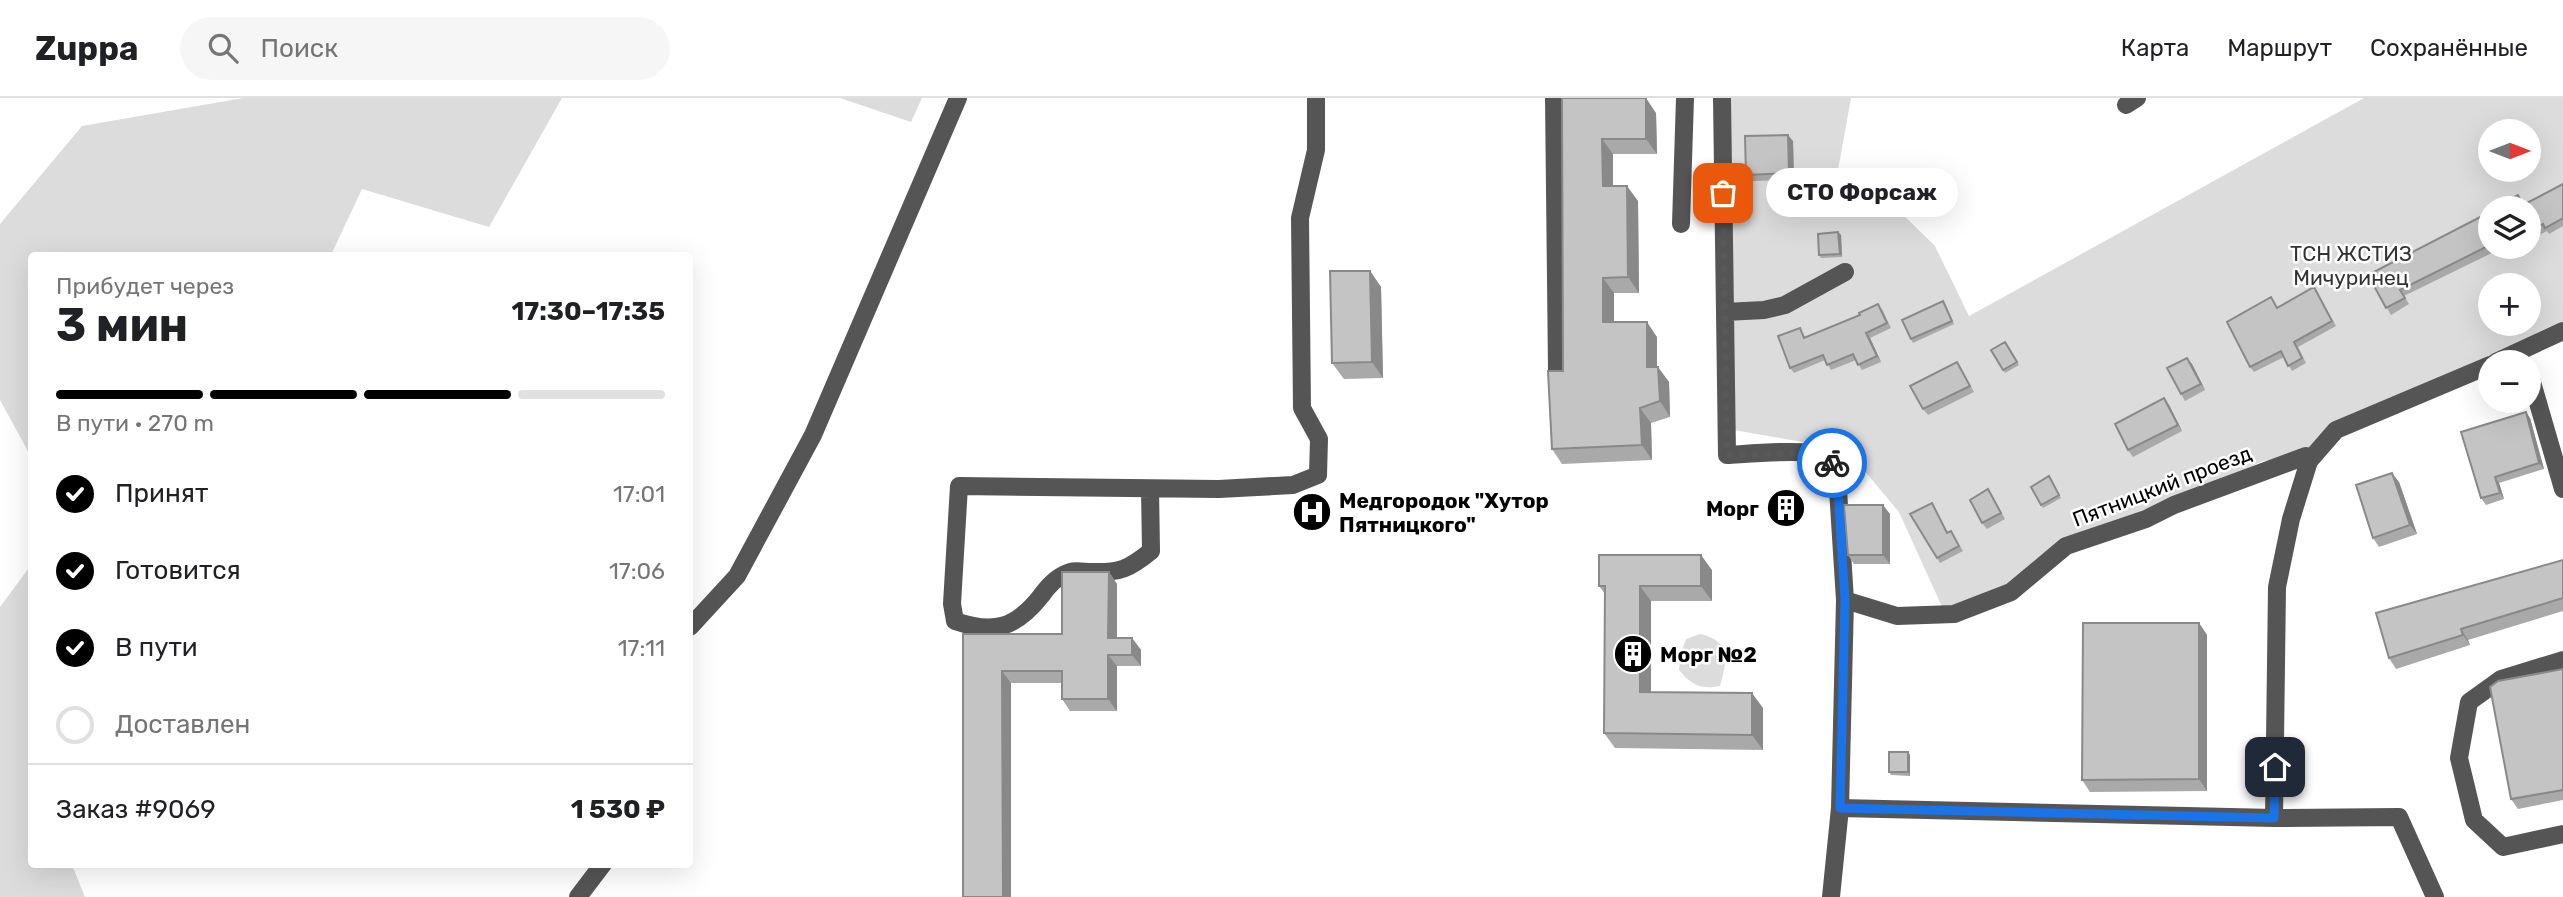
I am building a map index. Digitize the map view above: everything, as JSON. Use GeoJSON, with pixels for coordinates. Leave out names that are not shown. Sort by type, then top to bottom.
{"type":"FeatureCollection","features":[{"type":"Feature","properties":{"kind":"street"},"geometry":{"type":"LineString","coordinates":[[693,623],[737,576],[814,435],[957,98]]}},
{"type":"Feature","properties":{"kind":"street"},"geometry":{"type":"LineString","coordinates":[[1150,489],[1151,551],[1131,568],[1105,572],[1070,572],[1051,582],[1033,606],[1009,625],[979,629],[955,621],[952,604],[960,486],[1150,489],[1293,485],[1318,475],[1319,439],[1302,408],[1300,218],[1316,150],[1316,98]]}},
{"type":"Feature","properties":{"kind":"street"},"geometry":{"type":"LineString","coordinates":[[1554,98],[1558,370]]}},
{"type":"Feature","properties":{"kind":"street"},"geometry":{"type":"LineString","coordinates":[[1681,224],[1685,98]]}},
{"type":"Feature","properties":{"kind":"street"},"geometry":{"type":"LineString","coordinates":[[1722,98],[1727,455],[1808,453],[1824,456],[1837,474],[1845,600],[1840,808],[1831,897]]}},
{"type":"Feature","properties":{"kind":"street"},"geometry":{"type":"LineString","coordinates":[[1725,312],[1764,310],[1784,305],[1845,272]]}},
{"type":"Feature","properties":{"kind":"street"},"geometry":{"type":"LineString","coordinates":[[2533,350],[2563,331]]}},
{"type":"Feature","properties":{"kind":"street"},"geometry":{"type":"LineString","coordinates":[[2274,818],[2277,587],[2291,519],[2309,461],[2336,430],[2478,370]]}},
{"type":"Feature","properties":{"kind":"street"},"geometry":{"type":"LineString","coordinates":[[2541,413],[2563,489]]}},
{"type":"Feature","properties":{"kind":"street","name":"Пятницкий проезд"},"geometry":{"type":"LineString","coordinates":[[1845,600],[1897,616],[1954,614],[2011,592],[2066,546],[2146,519],[2174,505],[2306,456]]}},
{"type":"Feature","properties":{"kind":"street"},"geometry":{"type":"LineString","coordinates":[[2563,660],[2501,679],[2469,702],[2459,758],[2474,820],[2502,847],[2563,834]]}},
{"type":"Feature","properties":{"kind":"street"},"geometry":{"type":"LineString","coordinates":[[1840,808],[2274,818],[2399,817],[2435,897]]}},
{"type":"Feature","properties":{"kind":"street"},"geometry":{"type":"LineString","coordinates":[[578,897],[600,868]]}},
{"type":"Feature","properties":{"kind":"green space"},"geometry":{"type":"Polygon","coordinates":[[[243,98],[562,98],[489,227],[362,189],[332,252],[28,252],[28,451],[0,400],[0,224],[82,126],[243,98]]]}},
{"type":"Feature","properties":{"kind":"green space"},"geometry":{"type":"Polygon","coordinates":[[[840,98],[922,98],[911,122],[840,98]]]}},
{"type":"Feature","properties":{"kind":"green space","name":"ТСН ЖСТИЗ Мичуринец"},"geometry":{"type":"Polygon","coordinates":[[[1718,98],[1851,98],[1838,170],[1891,203],[1935,246],[1969,316],[2364,98],[2563,98],[2563,325],[2541,335],[2541,273],[2478,273],[2478,336],[2538,336],[2506,350],[2478,350],[2478,362],[2331,426],[2306,456],[2263,461],[2143,516],[2063,542],[2007,590],[1943,609],[1899,512],[1852,456],[1809,443],[1722,428],[1718,98]]]}},
{"type":"Feature","properties":{"kind":"green space"},"geometry":{"type":"Polygon","coordinates":[[[28,569],[28,868],[73,868],[85,897],[0,897],[0,607],[28,569]]]}},
{"type":"Feature","properties":{"kind":"green space"},"geometry":{"type":"Polygon","coordinates":[[[1700,634],[1718,642],[1725,653],[1720,686],[1697,685],[1679,670],[1686,639],[1700,634]]]}},
{"type":"Feature","properties":{"kind":"building"},"geometry":{"type":"Polygon","coordinates":[[[1562,98],[1646,98],[1646,139],[1602,139],[1603,186],[1627,186],[1628,277],[1603,278],[1603,322],[1647,322],[1647,367],[1658,367],[1660,401],[1640,408],[1642,445],[1552,449],[1548,371],[1563,371],[1562,98]]]}},
{"type":"Feature","properties":{"kind":"building"},"geometry":{"type":"Polygon","coordinates":[[[1788,135],[1789,173],[1746,175],[1745,136],[1788,135]]]}},
{"type":"Feature","properties":{"kind":"building"},"geometry":{"type":"Polygon","coordinates":[[[2563,184],[2563,218],[2545,228],[2541,225],[2540,196],[2563,184]]]}},
{"type":"Feature","properties":{"kind":"building"},"geometry":{"type":"Polygon","coordinates":[[[2478,218],[2478,251],[2400,290],[2405,298],[2386,308],[2368,275],[2478,218]]]}},
{"type":"Feature","properties":{"kind":"building"},"geometry":{"type":"Polygon","coordinates":[[[1838,232],[1840,254],[1819,255],[1818,234],[1838,232]]]}},
{"type":"Feature","properties":{"kind":"building"},"geometry":{"type":"Polygon","coordinates":[[[1330,271],[1370,271],[1372,362],[1332,363],[1330,271]]]}},
{"type":"Feature","properties":{"kind":"building"},"geometry":{"type":"Polygon","coordinates":[[[2314,287],[2332,321],[2294,342],[2302,358],[2288,366],[2281,351],[2250,367],[2227,322],[2271,297],[2277,308],[2314,287]]]}},
{"type":"Feature","properties":{"kind":"building"},"geometry":{"type":"Polygon","coordinates":[[[1943,301],[1952,321],[1911,339],[1902,320],[1943,301]]]}},
{"type":"Feature","properties":{"kind":"building"},"geometry":{"type":"Polygon","coordinates":[[[1878,304],[1887,323],[1866,333],[1877,356],[1858,365],[1853,354],[1827,365],[1823,355],[1790,368],[1778,336],[1800,328],[1804,338],[1860,315],[1859,313],[1878,304]]]}},
{"type":"Feature","properties":{"kind":"building"},"geometry":{"type":"Polygon","coordinates":[[[2005,342],[2017,362],[2003,370],[1991,350],[2005,342]]]}},
{"type":"Feature","properties":{"kind":"building"},"geometry":{"type":"Polygon","coordinates":[[[2187,358],[2201,384],[2181,394],[2167,368],[2187,358]]]}},
{"type":"Feature","properties":{"kind":"building"},"geometry":{"type":"Polygon","coordinates":[[[1957,362],[1970,386],[1923,409],[1910,386],[1957,362]]]}},
{"type":"Feature","properties":{"kind":"building"},"geometry":{"type":"Polygon","coordinates":[[[2164,398],[2178,425],[2128,450],[2115,424],[2164,398]]]}},
{"type":"Feature","properties":{"kind":"building"},"geometry":{"type":"Polygon","coordinates":[[[2526,413],[2539,463],[2495,477],[2500,493],[2481,498],[2461,432],[2526,413]]]}},
{"type":"Feature","properties":{"kind":"building"},"geometry":{"type":"Polygon","coordinates":[[[2392,473],[2410,525],[2373,538],[2356,485],[2392,473]]]}},
{"type":"Feature","properties":{"kind":"building"},"geometry":{"type":"Polygon","coordinates":[[[2049,476],[2059,495],[2041,505],[2031,487],[2049,476]]]}},
{"type":"Feature","properties":{"kind":"building"},"geometry":{"type":"Polygon","coordinates":[[[1988,489],[2001,513],[1982,523],[1970,500],[1988,489]]]}},
{"type":"Feature","properties":{"kind":"building"},"geometry":{"type":"Polygon","coordinates":[[[1932,503],[1947,533],[1951,531],[1959,546],[1937,558],[1910,514],[1932,503]]]}},
{"type":"Feature","properties":{"kind":"building"},"geometry":{"type":"Polygon","coordinates":[[[1844,505],[1883,505],[1883,555],[1848,555],[1844,505]]]}},
{"type":"Feature","properties":{"kind":"building"},"geometry":{"type":"Polygon","coordinates":[[[1599,555],[1701,555],[1701,586],[1640,586],[1640,692],[1752,693],[1752,735],[1604,733],[1605,586],[1599,586],[1599,555]]]}},
{"type":"Feature","properties":{"kind":"building"},"geometry":{"type":"Polygon","coordinates":[[[2563,560],[2563,598],[2461,629],[2463,635],[2389,658],[2376,613],[2563,560]]]}},
{"type":"Feature","properties":{"kind":"building"},"geometry":{"type":"Polygon","coordinates":[[[1062,572],[1109,572],[1108,638],[1132,638],[1132,655],[1108,655],[1108,699],[1062,699],[1062,671],[1002,671],[1003,897],[963,897],[963,634],[1062,634],[1062,572]]]}},
{"type":"Feature","properties":{"kind":"building"},"geometry":{"type":"Polygon","coordinates":[[[2083,623],[2199,623],[2199,779],[2082,780],[2083,623]]]}},
{"type":"Feature","properties":{"kind":"building"},"geometry":{"type":"Polygon","coordinates":[[[2563,669],[2563,790],[2511,799],[2490,687],[2498,681],[2563,669]]]}},
{"type":"Feature","properties":{"kind":"building"},"geometry":{"type":"Polygon","coordinates":[[[1889,752],[1908,752],[1908,772],[1889,772],[1889,752]]]}},
{"type":"Feature","properties":{"kind":"way so far"},"geometry":{"type":"LineString","coordinates":[[1723,193],[1727,455],[1808,453],[1824,456],[1832,463]]}},
{"type":"Feature","properties":{"kind":"place","name":"СТО Форсаж"},"geometry":{"type":"Point","coordinates":[1723,193]}},
{"type":"Feature","properties":{"kind":"place","name":"Морг"},"geometry":{"type":"Point","coordinates":[1786,508]}},
{"type":"Feature","properties":{"kind":"place","name":"Медгородок \"Хутор Пятницкого\""},"geometry":{"type":"Point","coordinates":[1312,512]}},
{"type":"Feature","properties":{"kind":"place","name":"Морг №2"},"geometry":{"type":"Point","coordinates":[1633,654]}},
{"type":"Feature","properties":{"kind":"route"},"geometry":{"type":"LineString","coordinates":[[1832,463],[1837,474],[1845,600],[1840,808],[2274,818],[2275,767]]}}]}
